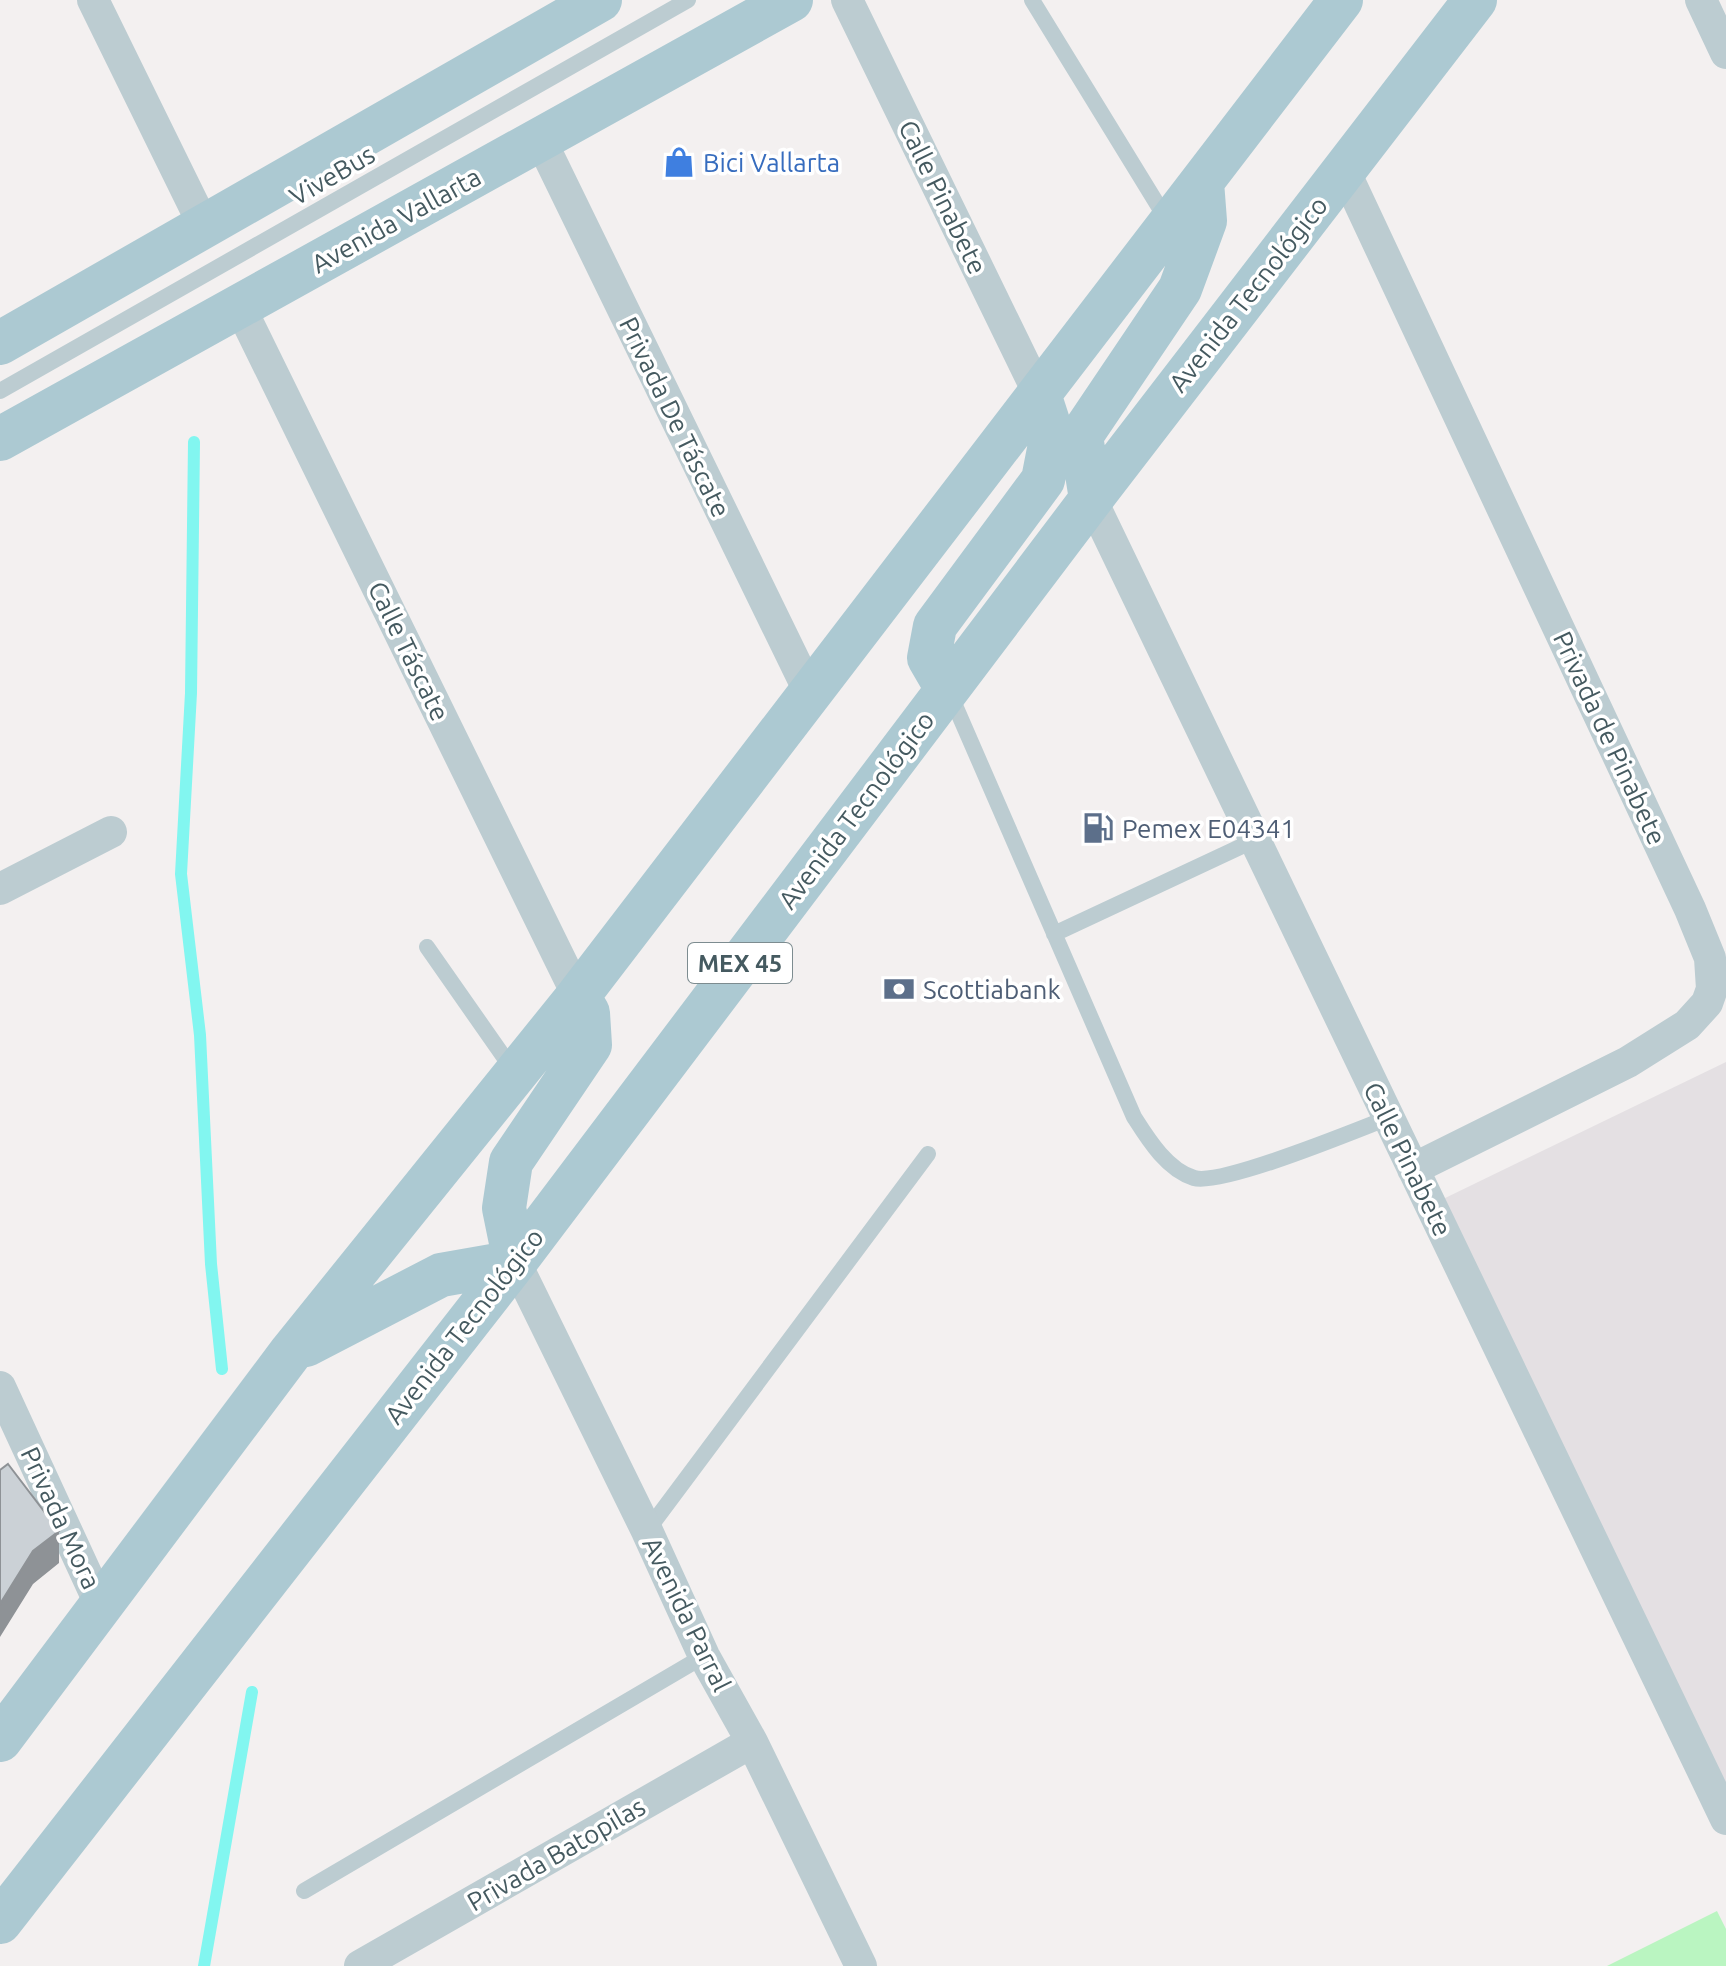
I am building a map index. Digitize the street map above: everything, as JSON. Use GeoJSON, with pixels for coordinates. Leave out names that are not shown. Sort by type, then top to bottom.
{"type":"FeatureCollection","features":[{"type":"Feature","properties":{"kind":"main road"},"geometry":{"type":"LineString","coordinates":[[0,343],[600,0]]}},
{"type":"Feature","properties":{"kind":"main road","name":"Avenida Vallarta"},"geometry":{"type":"LineString","coordinates":[[0,439],[791,0]]}},
{"type":"Feature","properties":{"kind":"main road"},"geometry":{"type":"LineString","coordinates":[[0,1740],[291,1352],[578,996],[1341,0]]}},
{"type":"Feature","properties":{"kind":"main road","name":"Avenida Tecnológico"},"geometry":{"type":"LineString","coordinates":[[0,1922],[515,1262],[1091,499],[1475,0]]}},
{"type":"Feature","properties":{"kind":"main road"},"geometry":{"type":"LineString","coordinates":[[1091,499],[1081,436],[1180,289],[1205,221],[1202,182]]}},
{"type":"Feature","properties":{"kind":"main road"},"geometry":{"type":"LineString","coordinates":[[947,689],[929,658],[935,626],[1043,480],[1052,434],[1039,394]]}},
{"type":"Feature","properties":{"kind":"main road"},"geometry":{"type":"LineString","coordinates":[[291,1352],[441,1275],[515,1262],[504,1208],[511,1162],[590,1045],[588,1013],[578,996]]}},
{"type":"Feature","properties":{"kind":"street"},"geometry":{"type":"LineString","coordinates":[[93,0],[204,226]]}},
{"type":"Feature","properties":{"kind":"street","name":"Calle Pinabete"},"geometry":{"type":"LineString","coordinates":[[847,0],[1039,394]]}},
{"type":"Feature","properties":{"kind":"street"},"geometry":{"type":"LineString","coordinates":[[1701,0],[1726,53]]}},
{"type":"Feature","properties":{"kind":"street","name":"Privada De Táscate"},"geometry":{"type":"LineString","coordinates":[[541,141],[810,693]]}},
{"type":"Feature","properties":{"kind":"street","name":"Privada de Pinabete"},"geometry":{"type":"LineString","coordinates":[[1344,170],[1690,909],[1710,958],[1712,989],[1707,1003],[1687,1025],[1628,1062],[1413,1169]]}},
{"type":"Feature","properties":{"kind":"street","name":"Calle Táscate"},"geometry":{"type":"LineString","coordinates":[[240,307],[578,996]]}},
{"type":"Feature","properties":{"kind":"street","name":"Calle Pinabete"},"geometry":{"type":"LineString","coordinates":[[1091,499],[1726,1819]]}},
{"type":"Feature","properties":{"kind":"street"},"geometry":{"type":"LineString","coordinates":[[0,889],[111,832]]}},
{"type":"Feature","properties":{"kind":"street","name":"Avenida Parral"},"geometry":{"type":"LineString","coordinates":[[515,1262],[647,1531],[704,1656],[752,1742],[861,1966]]}},
{"type":"Feature","properties":{"kind":"street","name":"Privada Mora"},"geometry":{"type":"LineString","coordinates":[[0,1387],[101,1606]]}},
{"type":"Feature","properties":{"kind":"street","name":"Privada Batopilas"},"geometry":{"type":"LineString","coordinates":[[360,1966],[752,1742]]}},
{"type":"Feature","properties":{"kind":"lane","name":"ViveBus"},"geometry":{"type":"LineString","coordinates":[[0,391],[688,0]]}},
{"type":"Feature","properties":{"kind":"lane"},"geometry":{"type":"LineString","coordinates":[[1032,0],[1170,224]]}},
{"type":"Feature","properties":{"kind":"lane"},"geometry":{"type":"LineString","coordinates":[[947,689],[1134,1117],[1151,1143],[1170,1163],[1195,1178],[1242,1171],[1388,1118]]}},
{"type":"Feature","properties":{"kind":"lane"},"geometry":{"type":"LineString","coordinates":[[1054,934],[1255,840]]}},
{"type":"Feature","properties":{"kind":"lane"},"geometry":{"type":"LineString","coordinates":[[427,947],[515,1073]]}},
{"type":"Feature","properties":{"kind":"lane"},"geometry":{"type":"LineString","coordinates":[[647,1531],[928,1154]]}},
{"type":"Feature","properties":{"kind":"lane"},"geometry":{"type":"LineString","coordinates":[[304,1891],[704,1656]]}},
{"type":"Feature","properties":{"kind":"shaded area"},"geometry":{"type":"Polygon","coordinates":[[[1726,1062],[1726,1785],[1441,1200],[1726,1062]]]}},
{"type":"Feature","properties":{"kind":"green space"},"geometry":{"type":"Polygon","coordinates":[[[1717,1911],[1726,1929],[1726,1966],[1607,1966],[1717,1911]]]}},
{"type":"Feature","properties":{"kind":"building"},"geometry":{"type":"Polygon","coordinates":[[[8,1464],[59,1531],[33,1551],[0,1604],[0,1470],[8,1464]]]}},
{"type":"Feature","properties":{"kind":"waterway"},"geometry":{"type":"LineString","coordinates":[[194,442],[191,693],[181,874],[200,1035],[211,1264],[222,1369]]}},
{"type":"Feature","properties":{"kind":"waterway"},"geometry":{"type":"LineString","coordinates":[[204,1966],[252,1692]]}},
{"type":"Feature","properties":{"kind":"place","name":"Bici Vallarta"},"geometry":{"type":"Point","coordinates":[679,162]}},
{"type":"Feature","properties":{"kind":"place","name":"Pemex E04341"},"geometry":{"type":"Point","coordinates":[1098,828]}},
{"type":"Feature","properties":{"kind":"place","name":"Scottiabank"},"geometry":{"type":"Point","coordinates":[899,989]}}]}
